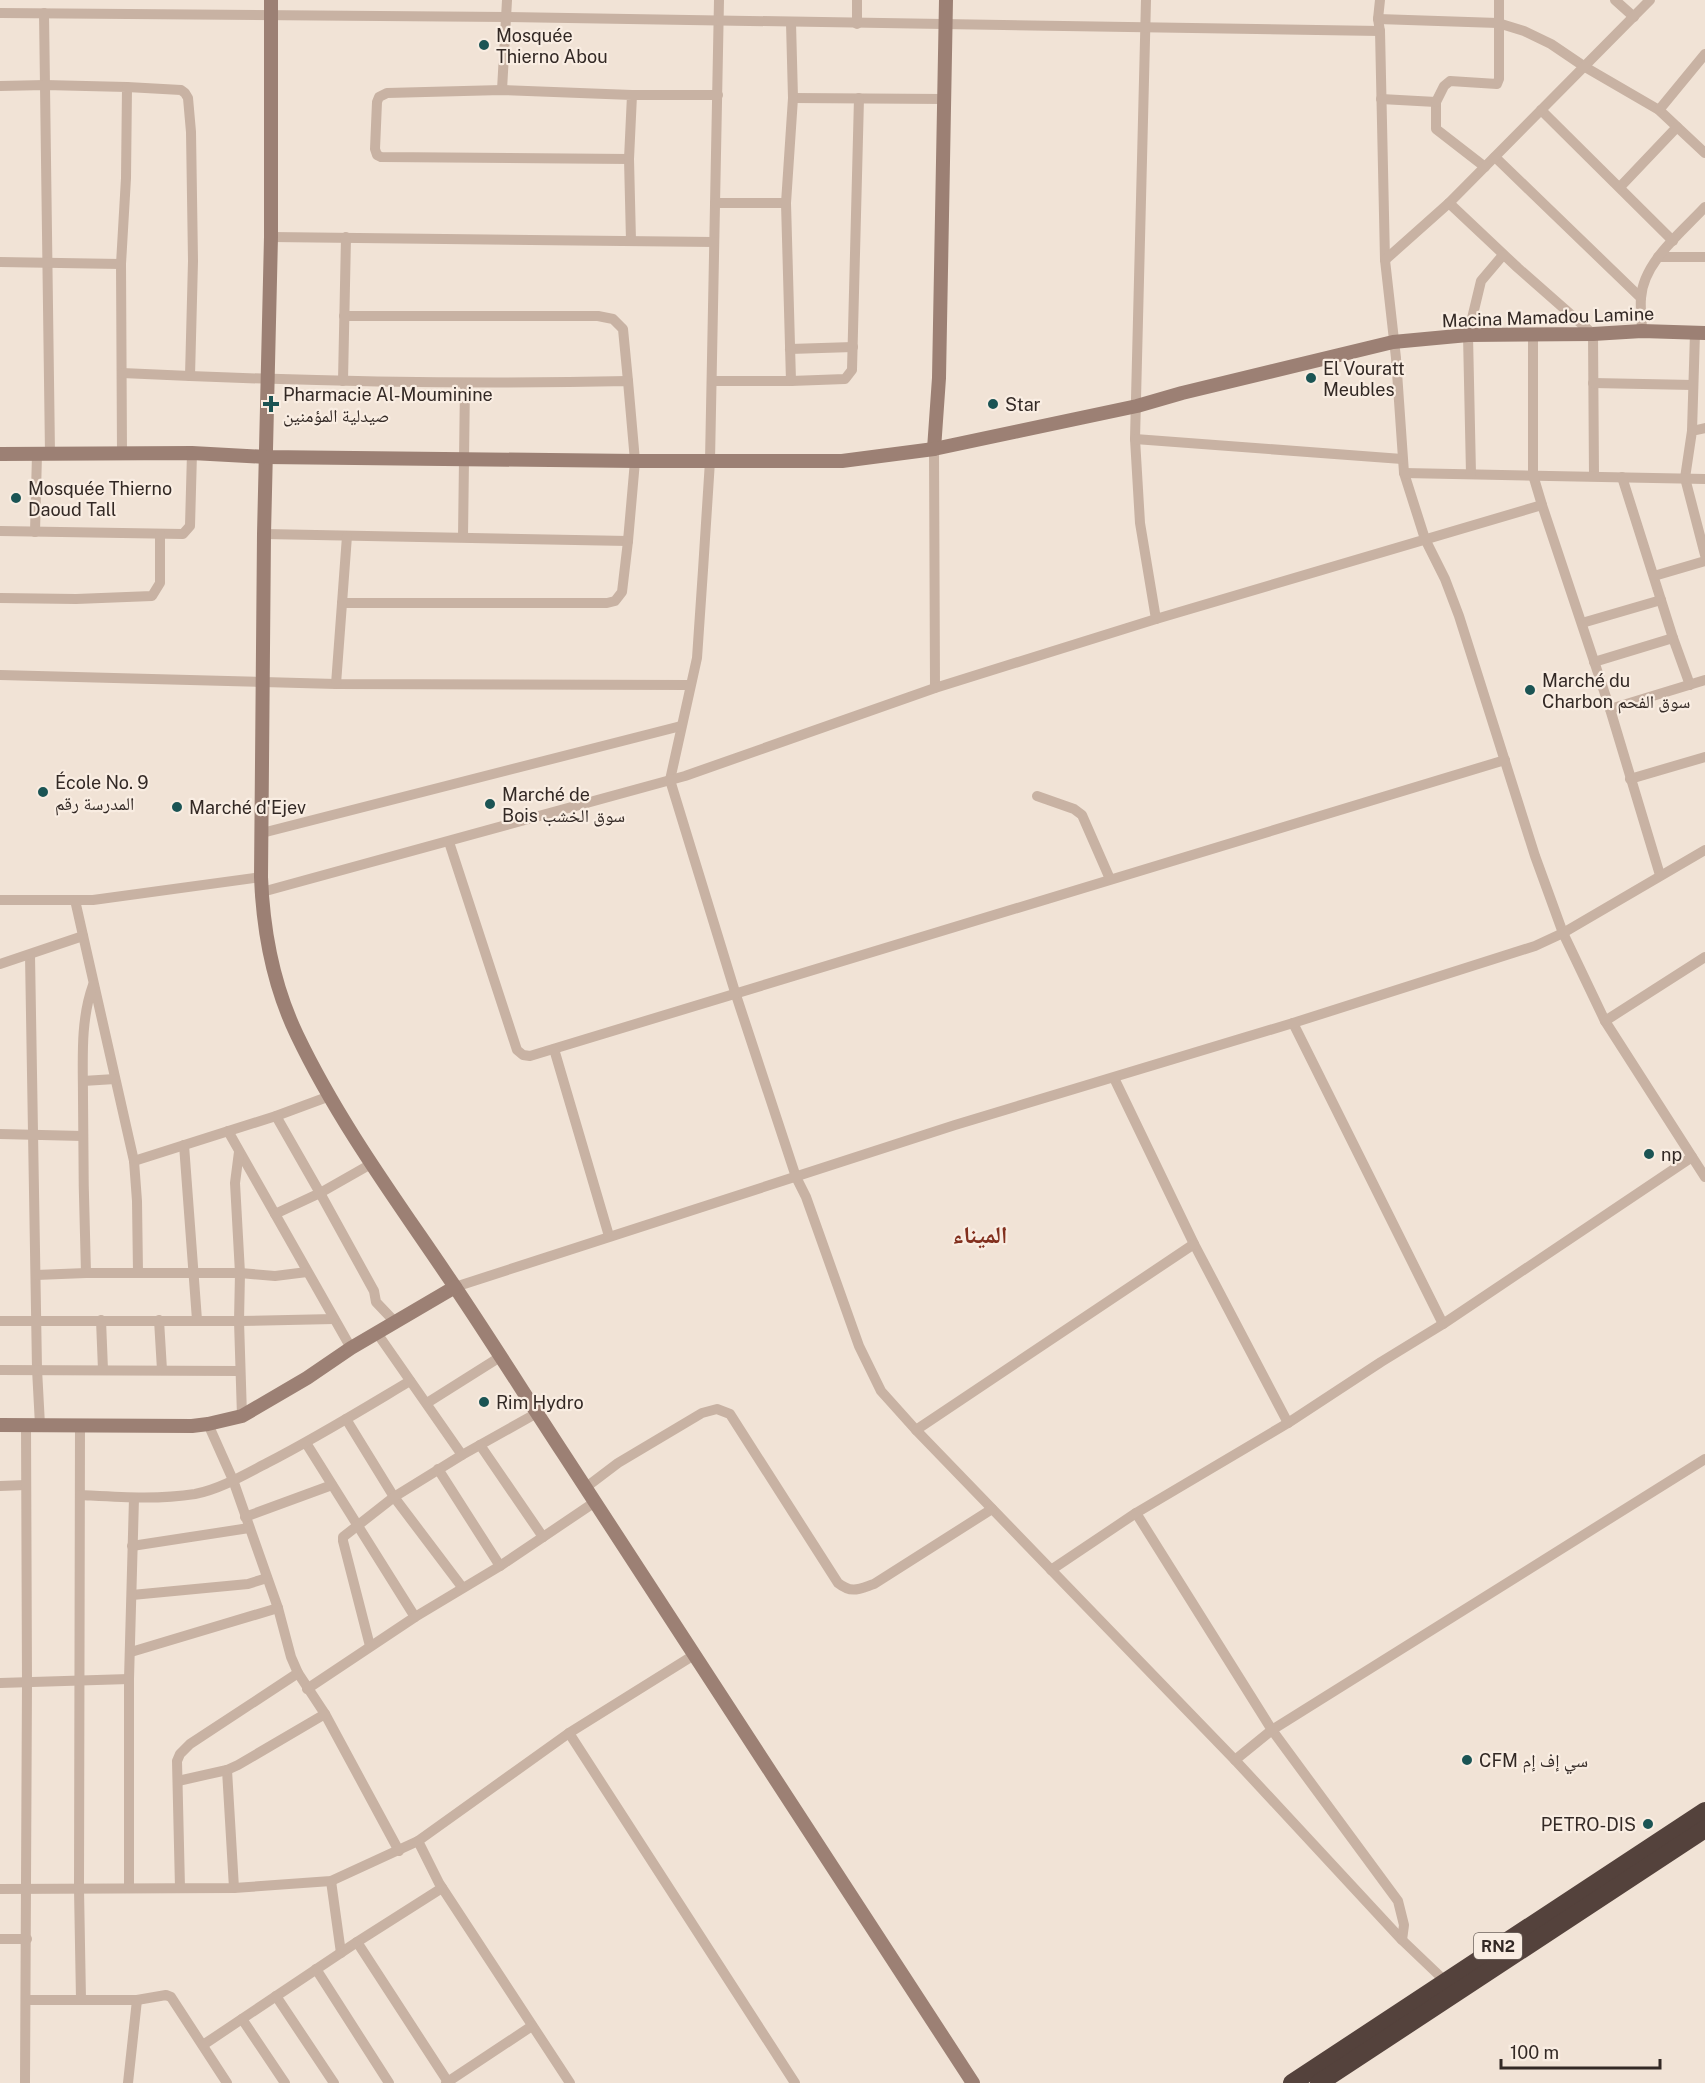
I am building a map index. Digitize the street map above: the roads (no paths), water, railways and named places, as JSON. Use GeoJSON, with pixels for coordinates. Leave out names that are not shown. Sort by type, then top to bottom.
{"type":"FeatureCollection","features":[{"type":"Feature","properties":{"kind":"highway","name":"RN2"},"geometry":{"type":"LineString","coordinates":[[1292,2083],[1705,1811]]}},
{"type":"Feature","properties":{"kind":"highway","name":"RN2"},"geometry":{"type":"LineString","coordinates":[[1319,2083],[1705,1829]]}},
{"type":"Feature","properties":{"kind":"main road"},"geometry":{"type":"LineString","coordinates":[[271,0],[271,237],[264,534],[261,884],[272,963],[280,991],[296,1034],[371,1164],[455,1287],[973,2083]]}},
{"type":"Feature","properties":{"kind":"main road"},"geometry":{"type":"LineString","coordinates":[[934,450],[939,378],[946,0]]}},
{"type":"Feature","properties":{"kind":"main road","name":"Macina Mamadou Lamine"},"geometry":{"type":"LineString","coordinates":[[0,454],[192,453],[266,457],[635,461],[842,460],[934,450],[1137,406],[1393,342],[1468,335],[1700,333]]}},
{"type":"Feature","properties":{"kind":"main road"},"geometry":{"type":"LineString","coordinates":[[0,1425],[208,1424],[242,1416],[455,1287]]}},
{"type":"Feature","properties":{"kind":"street"},"geometry":{"type":"LineString","coordinates":[[502,90],[507,0]]}},
{"type":"Feature","properties":{"kind":"street"},"geometry":{"type":"LineString","coordinates":[[719,0],[710,461],[697,658],[670,780],[735,992],[796,1177],[806,1197],[859,1346],[881,1391],[1235,1760],[1402,1940],[1445,1981]]}},
{"type":"Feature","properties":{"kind":"street"},"geometry":{"type":"LineString","coordinates":[[856,24],[857,0]]}},
{"type":"Feature","properties":{"kind":"street"},"geometry":{"type":"LineString","coordinates":[[1146,0],[1135,439],[1140,523],[1156,619]]}},
{"type":"Feature","properties":{"kind":"street"},"geometry":{"type":"LineString","coordinates":[[1380,0],[1378,19],[1385,260],[1398,380],[1404,473],[1425,539],[1460,616],[1534,856],[1563,933],[1605,1021],[1705,1177]]}},
{"type":"Feature","properties":{"kind":"street"},"geometry":{"type":"LineString","coordinates":[[1485,167],[1436,129],[1436,102],[1444,86],[1450,81],[1497,84],[1499,79],[1498,0]]}},
{"type":"Feature","properties":{"kind":"street"},"geometry":{"type":"LineString","coordinates":[[1616,0],[1634,17]]}},
{"type":"Feature","properties":{"kind":"street"},"geometry":{"type":"LineString","coordinates":[[1385,260],[1495,158],[1650,0]]}},
{"type":"Feature","properties":{"kind":"street"},"geometry":{"type":"LineString","coordinates":[[0,13],[506,17],[1380,31]]}},
{"type":"Feature","properties":{"kind":"street"},"geometry":{"type":"LineString","coordinates":[[34,532],[44,453],[48,263],[44,14]]}},
{"type":"Feature","properties":{"kind":"street"},"geometry":{"type":"LineString","coordinates":[[1378,19],[1498,23],[1524,31],[1551,44],[1659,110],[1705,153]]}},
{"type":"Feature","properties":{"kind":"street"},"geometry":{"type":"LineString","coordinates":[[791,23],[793,98],[786,203],[791,381]]}},
{"type":"Feature","properties":{"kind":"street"},"geometry":{"type":"LineString","coordinates":[[1659,110],[1705,54]]}},
{"type":"Feature","properties":{"kind":"street"},"geometry":{"type":"LineString","coordinates":[[0,86],[45,84],[127,87],[181,90],[186,93],[191,132],[193,261],[190,376]]}},
{"type":"Feature","properties":{"kind":"street"},"geometry":{"type":"LineString","coordinates":[[122,453],[121,264],[126,178],[127,87]]}},
{"type":"Feature","properties":{"kind":"street"},"geometry":{"type":"LineString","coordinates":[[629,159],[381,157],[375,149],[377,102],[383,94],[502,90],[632,95],[718,94]]}},
{"type":"Feature","properties":{"kind":"street"},"geometry":{"type":"LineString","coordinates":[[632,95],[629,159],[632,241]]}},
{"type":"Feature","properties":{"kind":"street"},"geometry":{"type":"LineString","coordinates":[[793,98],[944,99]]}},
{"type":"Feature","properties":{"kind":"street"},"geometry":{"type":"LineString","coordinates":[[712,381],[845,378],[852,370],[859,98]]}},
{"type":"Feature","properties":{"kind":"street"},"geometry":{"type":"LineString","coordinates":[[1381,99],[1436,102]]}},
{"type":"Feature","properties":{"kind":"street"},"geometry":{"type":"LineString","coordinates":[[1541,111],[1673,241]]}},
{"type":"Feature","properties":{"kind":"street"},"geometry":{"type":"LineString","coordinates":[[1620,187],[1677,127]]}},
{"type":"Feature","properties":{"kind":"street"},"geometry":{"type":"LineString","coordinates":[[1495,158],[1641,298]]}},
{"type":"Feature","properties":{"kind":"street"},"geometry":{"type":"LineString","coordinates":[[715,203],[786,203]]}},
{"type":"Feature","properties":{"kind":"street"},"geometry":{"type":"LineString","coordinates":[[1449,203],[1503,255],[1593,334],[1594,476]]}},
{"type":"Feature","properties":{"kind":"street"},"geometry":{"type":"LineString","coordinates":[[1642,332],[1641,298],[1648,270],[1658,256],[1705,207]]}},
{"type":"Feature","properties":{"kind":"street"},"geometry":{"type":"LineString","coordinates":[[271,237],[714,242]]}},
{"type":"Feature","properties":{"kind":"street"},"geometry":{"type":"LineString","coordinates":[[343,381],[346,237]]}},
{"type":"Feature","properties":{"kind":"street"},"geometry":{"type":"LineString","coordinates":[[1471,474],[1468,335],[1481,281],[1503,255]]}},
{"type":"Feature","properties":{"kind":"street"},"geometry":{"type":"LineString","coordinates":[[1658,256],[1705,257]]}},
{"type":"Feature","properties":{"kind":"street"},"geometry":{"type":"LineString","coordinates":[[0,262],[121,264]]}},
{"type":"Feature","properties":{"kind":"street"},"geometry":{"type":"LineString","coordinates":[[342,603],[596,604],[615,601],[622,592],[635,461],[623,329],[613,319],[598,316],[344,316]]}},
{"type":"Feature","properties":{"kind":"street"},"geometry":{"type":"LineString","coordinates":[[1700,333],[1693,385],[1692,431],[1685,478],[1705,555]]}},
{"type":"Feature","properties":{"kind":"street"},"geometry":{"type":"LineString","coordinates":[[1533,336],[1533,475],[1610,709],[1660,875]]}},
{"type":"Feature","properties":{"kind":"street"},"geometry":{"type":"LineString","coordinates":[[790,349],[853,347]]}},
{"type":"Feature","properties":{"kind":"street"},"geometry":{"type":"LineString","coordinates":[[122,373],[267,380],[465,384],[628,381]]}},
{"type":"Feature","properties":{"kind":"street"},"geometry":{"type":"LineString","coordinates":[[1593,383],[1693,385]]}},
{"type":"Feature","properties":{"kind":"street"},"geometry":{"type":"LineString","coordinates":[[463,537],[465,384]]}},
{"type":"Feature","properties":{"kind":"street"},"geometry":{"type":"LineString","coordinates":[[1692,431],[1705,428]]}},
{"type":"Feature","properties":{"kind":"street"},"geometry":{"type":"LineString","coordinates":[[1135,439],[1402,459]]}},
{"type":"Feature","properties":{"kind":"street"},"geometry":{"type":"LineString","coordinates":[[934,450],[935,688]]}},
{"type":"Feature","properties":{"kind":"street"},"geometry":{"type":"LineString","coordinates":[[0,531],[183,534],[190,526],[192,453]]}},
{"type":"Feature","properties":{"kind":"street"},"geometry":{"type":"LineString","coordinates":[[1404,473],[1705,479]]}},
{"type":"Feature","properties":{"kind":"street"},"geometry":{"type":"LineString","coordinates":[[1616,476],[1654,576],[1690,685]]}},
{"type":"Feature","properties":{"kind":"street"},"geometry":{"type":"LineString","coordinates":[[0,900],[93,900],[261,884],[449,842],[670,780],[935,688],[1156,619],[1542,505]]}},
{"type":"Feature","properties":{"kind":"street"},"geometry":{"type":"LineString","coordinates":[[0,598],[76,599],[152,596],[160,583],[160,534]]}},
{"type":"Feature","properties":{"kind":"street"},"geometry":{"type":"LineString","coordinates":[[264,534],[628,541]]}},
{"type":"Feature","properties":{"kind":"street"},"geometry":{"type":"LineString","coordinates":[[336,684],[347,536]]}},
{"type":"Feature","properties":{"kind":"street"},"geometry":{"type":"LineString","coordinates":[[1654,576],[1705,561]]}},
{"type":"Feature","properties":{"kind":"street"},"geometry":{"type":"LineString","coordinates":[[1582,623],[1661,600]]}},
{"type":"Feature","properties":{"kind":"street"},"geometry":{"type":"LineString","coordinates":[[1594,662],[1673,638]]}},
{"type":"Feature","properties":{"kind":"street"},"geometry":{"type":"LineString","coordinates":[[0,675],[262,683],[690,685]]}},
{"type":"Feature","properties":{"kind":"street"},"geometry":{"type":"LineString","coordinates":[[1610,709],[1705,680]]}},
{"type":"Feature","properties":{"kind":"street"},"geometry":{"type":"LineString","coordinates":[[262,833],[681,726]]}},
{"type":"Feature","properties":{"kind":"street"},"geometry":{"type":"LineString","coordinates":[[1630,779],[1705,757]]}},
{"type":"Feature","properties":{"kind":"street"},"geometry":{"type":"LineString","coordinates":[[449,842],[518,1050],[523,1055],[530,1056],[1505,760]]}},
{"type":"Feature","properties":{"kind":"street"},"geometry":{"type":"LineString","coordinates":[[1037,796],[1074,808],[1082,815],[1110,879]]}},
{"type":"Feature","properties":{"kind":"street"},"geometry":{"type":"LineString","coordinates":[[455,1287],[955,1125],[1293,1023],[1535,946],[1563,933],[1705,850]]}},
{"type":"Feature","properties":{"kind":"street"},"geometry":{"type":"LineString","coordinates":[[75,900],[134,1161],[138,1273]]}},
{"type":"Feature","properties":{"kind":"street"},"geometry":{"type":"LineString","coordinates":[[0,964],[83,936]]}},
{"type":"Feature","properties":{"kind":"street"},"geometry":{"type":"LineString","coordinates":[[30,955],[37,1369],[40,1425]]}},
{"type":"Feature","properties":{"kind":"street"},"geometry":{"type":"LineString","coordinates":[[1605,1021],[1705,957]]}},
{"type":"Feature","properties":{"kind":"street"},"geometry":{"type":"LineString","coordinates":[[86,1273],[83,1081],[86,1013],[93,985]]}},
{"type":"Feature","properties":{"kind":"street"},"geometry":{"type":"LineString","coordinates":[[1293,1023],[1443,1324]]}},
{"type":"Feature","properties":{"kind":"street"},"geometry":{"type":"LineString","coordinates":[[554,1049],[609,1236]]}},
{"type":"Feature","properties":{"kind":"street"},"geometry":{"type":"LineString","coordinates":[[1114,1078],[1194,1244],[1288,1423]]}},
{"type":"Feature","properties":{"kind":"street"},"geometry":{"type":"LineString","coordinates":[[83,1081],[115,1079]]}},
{"type":"Feature","properties":{"kind":"street"},"geometry":{"type":"LineString","coordinates":[[134,1161],[276,1116],[330,1096]]}},
{"type":"Feature","properties":{"kind":"street"},"geometry":{"type":"LineString","coordinates":[[276,1116],[374,1291],[376,1302],[395,1322]]}},
{"type":"Feature","properties":{"kind":"street"},"geometry":{"type":"LineString","coordinates":[[228,1131],[351,1348]]}},
{"type":"Feature","properties":{"kind":"street"},"geometry":{"type":"LineString","coordinates":[[0,1134],[83,1136]]}},
{"type":"Feature","properties":{"kind":"street"},"geometry":{"type":"LineString","coordinates":[[184,1145],[197,1320]]}},
{"type":"Feature","properties":{"kind":"street"},"geometry":{"type":"LineString","coordinates":[[240,1152],[235,1183],[240,1273],[242,1416]]}},
{"type":"Feature","properties":{"kind":"street"},"geometry":{"type":"LineString","coordinates":[[1051,1570],[1136,1513],[1288,1423],[1443,1324],[1692,1157]]}},
{"type":"Feature","properties":{"kind":"street"},"geometry":{"type":"LineString","coordinates":[[274,1214],[320,1193],[371,1164]]}},
{"type":"Feature","properties":{"kind":"street"},"geometry":{"type":"LineString","coordinates":[[916,1430],[1194,1244]]}},
{"type":"Feature","properties":{"kind":"street"},"geometry":{"type":"LineString","coordinates":[[36,1275],[240,1273],[275,1276],[307,1272]]}},
{"type":"Feature","properties":{"kind":"street"},"geometry":{"type":"LineString","coordinates":[[0,1321],[334,1319]]}},
{"type":"Feature","properties":{"kind":"street"},"geometry":{"type":"LineString","coordinates":[[101,1320],[103,1370]]}},
{"type":"Feature","properties":{"kind":"street"},"geometry":{"type":"LineString","coordinates":[[159,1320],[162,1370]]}},
{"type":"Feature","properties":{"kind":"street"},"geometry":{"type":"LineString","coordinates":[[377,1333],[462,1455]]}},
{"type":"Feature","properties":{"kind":"street"},"geometry":{"type":"LineString","coordinates":[[427,1403],[500,1357]]}},
{"type":"Feature","properties":{"kind":"street"},"geometry":{"type":"LineString","coordinates":[[0,1370],[240,1371]]}},
{"type":"Feature","properties":{"kind":"street"},"geometry":{"type":"LineString","coordinates":[[80,1495],[134,1498],[196,1494],[233,1480],[306,1443],[410,1381]]}},
{"type":"Feature","properties":{"kind":"street"},"geometry":{"type":"LineString","coordinates":[[585,1488],[618,1463],[702,1413],[717,1409],[730,1414],[838,1583],[846,1589],[856,1590],[874,1584],[992,1509]]}},
{"type":"Feature","properties":{"kind":"street"},"geometry":{"type":"LineString","coordinates":[[370,1646],[342,1541],[343,1537],[394,1497],[438,1469],[537,1413]]}},
{"type":"Feature","properties":{"kind":"street"},"geometry":{"type":"LineString","coordinates":[[346,1419],[394,1497],[462,1587]]}},
{"type":"Feature","properties":{"kind":"street"},"geometry":{"type":"LineString","coordinates":[[208,1424],[233,1480],[278,1608],[291,1657],[307,1689],[325,1714],[399,1851]]}},
{"type":"Feature","properties":{"kind":"street"},"geometry":{"type":"LineString","coordinates":[[24,2083],[27,1940],[26,1425]]}},
{"type":"Feature","properties":{"kind":"street"},"geometry":{"type":"LineString","coordinates":[[80,1426],[78,1681],[81,2000]]}},
{"type":"Feature","properties":{"kind":"street"},"geometry":{"type":"LineString","coordinates":[[306,1443],[415,1617]]}},
{"type":"Feature","properties":{"kind":"street"},"geometry":{"type":"LineString","coordinates":[[480,1445],[543,1537]]}},
{"type":"Feature","properties":{"kind":"street"},"geometry":{"type":"LineString","coordinates":[[1235,1760],[1272,1730],[1705,1459]]}},
{"type":"Feature","properties":{"kind":"street"},"geometry":{"type":"LineString","coordinates":[[438,1469],[500,1566]]}},
{"type":"Feature","properties":{"kind":"street"},"geometry":{"type":"LineString","coordinates":[[0,1486],[26,1485]]}},
{"type":"Feature","properties":{"kind":"street"},"geometry":{"type":"LineString","coordinates":[[132,1546],[247,1522],[332,1485]]}},
{"type":"Feature","properties":{"kind":"street"},"geometry":{"type":"LineString","coordinates":[[129,1887],[129,1678],[134,1498]]}},
{"type":"Feature","properties":{"kind":"street"},"geometry":{"type":"LineString","coordinates":[[307,1689],[462,1587],[500,1566],[595,1502]]}},
{"type":"Feature","properties":{"kind":"street"},"geometry":{"type":"LineString","coordinates":[[1136,1513],[1272,1730],[1398,1901],[1404,1925],[1402,1940]]}},
{"type":"Feature","properties":{"kind":"street"},"geometry":{"type":"LineString","coordinates":[[132,1595],[226,1587],[267,1578]]}},
{"type":"Feature","properties":{"kind":"street"},"geometry":{"type":"LineString","coordinates":[[131,1652],[278,1608]]}},
{"type":"Feature","properties":{"kind":"street"},"geometry":{"type":"LineString","coordinates":[[0,1889],[234,1888],[331,1881],[418,1841],[569,1733],[694,1655]]}},
{"type":"Feature","properties":{"kind":"street"},"geometry":{"type":"LineString","coordinates":[[180,1887],[177,1761],[184,1749],[298,1672]]}},
{"type":"Feature","properties":{"kind":"street"},"geometry":{"type":"LineString","coordinates":[[0,1683],[129,1678]]}},
{"type":"Feature","properties":{"kind":"street"},"geometry":{"type":"LineString","coordinates":[[178,1781],[227,1770],[325,1714]]}},
{"type":"Feature","properties":{"kind":"street"},"geometry":{"type":"LineString","coordinates":[[569,1733],[795,2083]]}},
{"type":"Feature","properties":{"kind":"street"},"geometry":{"type":"LineString","coordinates":[[227,1770],[234,1888]]}},
{"type":"Feature","properties":{"kind":"street"},"geometry":{"type":"LineString","coordinates":[[418,1841],[442,1888],[570,2083]]}},
{"type":"Feature","properties":{"kind":"street"},"geometry":{"type":"LineString","coordinates":[[331,1881],[341,1953]]}},
{"type":"Feature","properties":{"kind":"street"},"geometry":{"type":"LineString","coordinates":[[203,2046],[316,1969],[442,1888]]}},
{"type":"Feature","properties":{"kind":"street"},"geometry":{"type":"LineString","coordinates":[[0,1939],[27,1940]]}},
{"type":"Feature","properties":{"kind":"street"},"geometry":{"type":"LineString","coordinates":[[357,1942],[447,2082],[532,2026]]}},
{"type":"Feature","properties":{"kind":"street"},"geometry":{"type":"LineString","coordinates":[[316,1969],[388,2083]]}},
{"type":"Feature","properties":{"kind":"street"},"geometry":{"type":"LineString","coordinates":[[26,2001],[137,2000],[166,1995],[171,1997],[227,2083]]}},
{"type":"Feature","properties":{"kind":"street"},"geometry":{"type":"LineString","coordinates":[[276,1996],[334,2083]]}},
{"type":"Feature","properties":{"kind":"street"},"geometry":{"type":"LineString","coordinates":[[128,2083],[137,2000]]}},
{"type":"Feature","properties":{"kind":"street"},"geometry":{"type":"LineString","coordinates":[[242,2019],[285,2083]]}},
{"type":"Feature","properties":{"kind":"place","name":"Mosquée Thierno Abou"},"geometry":{"type":"Point","coordinates":[484,45]}},
{"type":"Feature","properties":{"kind":"place","name":"El Vouratt Meubles"},"geometry":{"type":"Point","coordinates":[1311,378]}},
{"type":"Feature","properties":{"kind":"place","name":"Pharmacie Al-Mouminine صيدلية المؤمنين"},"geometry":{"type":"Point","coordinates":[271,404]}},
{"type":"Feature","properties":{"kind":"place","name":"Star"},"geometry":{"type":"Point","coordinates":[993,404]}},
{"type":"Feature","properties":{"kind":"place","name":"Mosquée Thierno Daoud Tall"},"geometry":{"type":"Point","coordinates":[16,498]}},
{"type":"Feature","properties":{"kind":"place","name":"Marché du Charbon سوق الفحم"},"geometry":{"type":"Point","coordinates":[1530,690]}},
{"type":"Feature","properties":{"kind":"place","name":"École No. 9 المدرسة رقم"},"geometry":{"type":"Point","coordinates":[43,792]}},
{"type":"Feature","properties":{"kind":"place","name":"Marché de Bois سوق الخشب"},"geometry":{"type":"Point","coordinates":[490,804]}},
{"type":"Feature","properties":{"kind":"place","name":"Marché d'Ejev"},"geometry":{"type":"Point","coordinates":[177,807]}},
{"type":"Feature","properties":{"kind":"place","name":"np"},"geometry":{"type":"Point","coordinates":[1649,1154]}},
{"type":"Feature","properties":{"kind":"place","name":"Rim Hydro"},"geometry":{"type":"Point","coordinates":[484,1402]}},
{"type":"Feature","properties":{"kind":"place","name":"CFM سي إف إم"},"geometry":{"type":"Point","coordinates":[1467,1760]}},
{"type":"Feature","properties":{"kind":"place","name":"PETRO-DIS"},"geometry":{"type":"Point","coordinates":[1648,1824]}},
{"type":"Feature","properties":{"kind":"district","name":"الميناء"},"geometry":{"type":"Point","coordinates":[980,1234]}}]}
